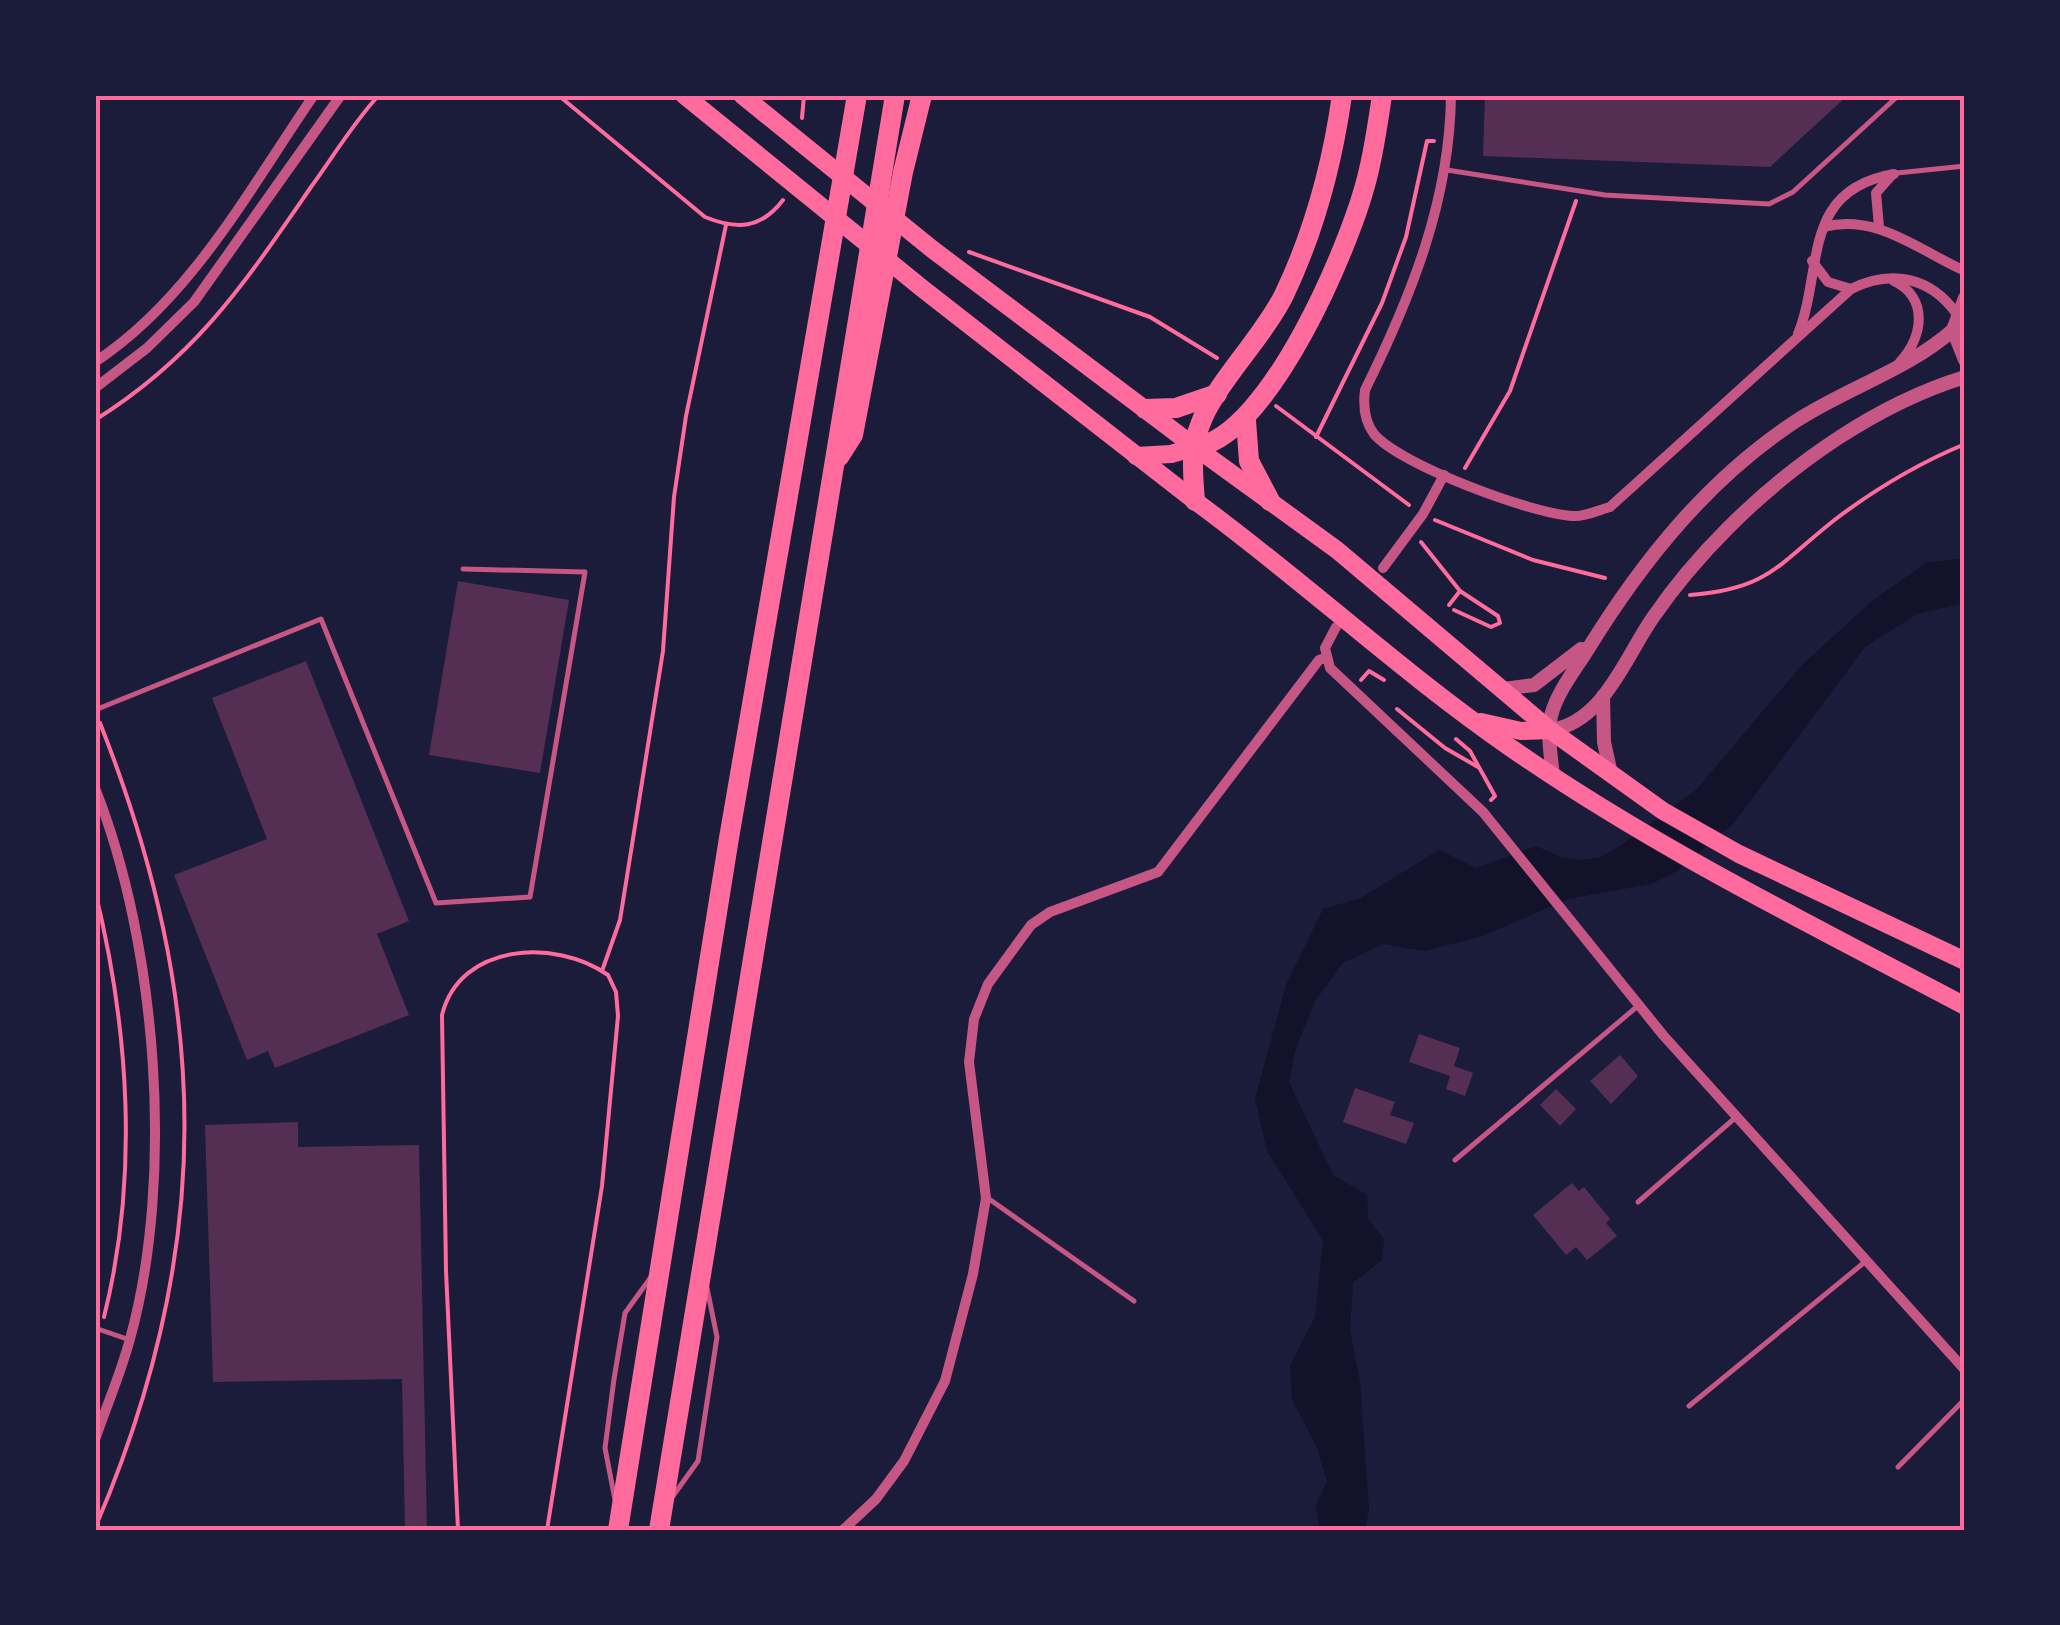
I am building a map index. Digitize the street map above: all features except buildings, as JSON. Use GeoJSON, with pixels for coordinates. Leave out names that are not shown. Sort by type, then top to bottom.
{"type":"FeatureCollection","features":[{"type":"Feature","properties":{"kind":"highway"},"geometry":{"type":"LineString","coordinates":[[848,148],[849,95]]}},
{"type":"Feature","properties":{"kind":"highway"},"geometry":{"type":"LineString","coordinates":[[618,1526],[857,95]]}},
{"type":"Feature","properties":{"kind":"highway"},"geometry":{"type":"LineString","coordinates":[[661,1520],[895,95]]}},
{"type":"Feature","properties":{"kind":"highway"},"geometry":{"type":"LineString","coordinates":[[832,468],[853,435],[902,172],[922,95]]}},
{"type":"Feature","properties":{"kind":"highway"},"geometry":{"type":"LineString","coordinates":[[1195,501],[1195,447],[1202,418],[1266,330],[1312,230],[1333,158],[1342,95]]}},
{"type":"Feature","properties":{"kind":"highway"},"geometry":{"type":"LineString","coordinates":[[1195,447],[1213,443],[1246,420],[1328,284],[1367,180],[1382,95]]}},
{"type":"Feature","properties":{"kind":"highway"},"geometry":{"type":"LineString","coordinates":[[1145,409],[1176,408],[1219,394]]}},
{"type":"Feature","properties":{"kind":"highway"},"geometry":{"type":"LineString","coordinates":[[1246,420],[1249,461],[1270,501]]}},
{"type":"Feature","properties":{"kind":"main road"},"geometry":{"type":"LineString","coordinates":[[684,95],[922,289],[1469,719],[1597,804],[1965,1006]]}},
{"type":"Feature","properties":{"kind":"main road"},"geometry":{"type":"LineString","coordinates":[[742,95],[794,132],[932,249],[1270,501],[1612,777],[1724,846],[1965,960]]}},
{"type":"Feature","properties":{"kind":"main road"},"geometry":{"type":"LineString","coordinates":[[1136,456],[1170,454],[1195,447]]}},
{"type":"Feature","properties":{"kind":"main road"},"geometry":{"type":"LineString","coordinates":[[1469,719],[1521,731],[1550,730]]}},
{"type":"Feature","properties":{"kind":"street"},"geometry":{"type":"LineString","coordinates":[[95,362],[134,332],[183,282],[314,95]]}},
{"type":"Feature","properties":{"kind":"street"},"geometry":{"type":"LineString","coordinates":[[95,388],[146,348],[194,302],[341,95]]}},
{"type":"Feature","properties":{"kind":"street"},"geometry":{"type":"LineString","coordinates":[[1451,95],[1444,169],[1421,263],[1366,390],[1363,410],[1381,440],[1456,481],[1543,511],[1576,517],[1610,507],[1699,422],[1851,289],[1889,278],[1928,285],[1956,313]]}},
{"type":"Feature","properties":{"kind":"street"},"geometry":{"type":"LineString","coordinates":[[1879,227],[1876,193],[1894,174]]}},
{"type":"Feature","properties":{"kind":"street"},"geometry":{"type":"LineString","coordinates":[[1796,339],[1808,306],[1812,260],[1824,228],[1852,190],[1894,174]]}},
{"type":"Feature","properties":{"kind":"street"},"geometry":{"type":"LineString","coordinates":[[1824,228],[1844,222],[1879,227],[1965,272]]}},
{"type":"Feature","properties":{"kind":"street"},"geometry":{"type":"LineString","coordinates":[[1812,260],[1828,282],[1851,289]]}},
{"type":"Feature","properties":{"kind":"street"},"geometry":{"type":"LineString","coordinates":[[1889,278],[1906,287],[1919,314],[1919,336],[1898,364]]}},
{"type":"Feature","properties":{"kind":"street"},"geometry":{"type":"LineString","coordinates":[[1965,298],[1956,313],[1953,330],[1965,360]]}},
{"type":"Feature","properties":{"kind":"street"},"geometry":{"type":"LineString","coordinates":[[1553,776],[1550,730],[1559,695],[1596,635],[1663,542],[1725,476],[1809,413],[1922,354],[1953,330]]}},
{"type":"Feature","properties":{"kind":"street"},"geometry":{"type":"LineString","coordinates":[[1550,730],[1574,723],[1604,696],[1674,588],[1764,495],[1803,464],[1887,410],[1965,377]]}},
{"type":"Feature","properties":{"kind":"street"},"geometry":{"type":"LineString","coordinates":[[1383,568],[1423,514],[1444,475]]}},
{"type":"Feature","properties":{"kind":"street"},"geometry":{"type":"LineString","coordinates":[[1336,627],[1325,648],[1325,658],[1341,680],[1483,812],[1638,1005],[1965,1370]]}},
{"type":"Feature","properties":{"kind":"street"},"geometry":{"type":"LineString","coordinates":[[1504,689],[1534,686],[1596,635]]}},
{"type":"Feature","properties":{"kind":"street"},"geometry":{"type":"LineString","coordinates":[[843,1530],[876,1499],[904,1461],[945,1381],[973,1274],[986,1198],[969,1062],[974,1019],[988,984],[1011,950],[1040,919],[1158,872],[1325,658]]}},
{"type":"Feature","properties":{"kind":"street"},"geometry":{"type":"LineString","coordinates":[[1604,696],[1604,742],[1612,777]]}},
{"type":"Feature","properties":{"kind":"street"},"geometry":{"type":"LineString","coordinates":[[95,791],[126,885],[152,1035],[155,1122],[146,1256],[130,1340],[95,1440]]}},
{"type":"Feature","properties":{"kind":"lane"},"geometry":{"type":"LineString","coordinates":[[1444,169],[1580,192],[1705,203],[1769,204],[1792,192],[1899,95]]}},
{"type":"Feature","properties":{"kind":"lane"},"geometry":{"type":"LineString","coordinates":[[1894,174],[1965,166]]}},
{"type":"Feature","properties":{"kind":"lane"},"geometry":{"type":"LineString","coordinates":[[95,710],[321,619],[436,902],[530,896],[585,572],[463,569]]}},
{"type":"Feature","properties":{"kind":"lane"},"geometry":{"type":"LineString","coordinates":[[1455,1160],[1638,1005]]}},
{"type":"Feature","properties":{"kind":"lane"},"geometry":{"type":"LineString","coordinates":[[1638,1202],[1737,1116]]}},
{"type":"Feature","properties":{"kind":"lane"},"geometry":{"type":"LineString","coordinates":[[986,1198],[1134,1301]]}},
{"type":"Feature","properties":{"kind":"lane"},"geometry":{"type":"LineString","coordinates":[[1688,1406],[1866,1261]]}},
{"type":"Feature","properties":{"kind":"lane"},"geometry":{"type":"LineString","coordinates":[[98,1329],[130,1340]]}},
{"type":"Feature","properties":{"kind":"lane"},"geometry":{"type":"LineString","coordinates":[[1898,1466],[1965,1399]]}},
{"type":"Feature","properties":{"kind":"path"},"geometry":{"type":"LineString","coordinates":[[95,420],[138,393],[186,352],[253,270],[379,95]]}},
{"type":"Feature","properties":{"kind":"path"},"geometry":{"type":"LineString","coordinates":[[558,95],[693,210],[726,225],[756,224],[784,198]]}},
{"type":"Feature","properties":{"kind":"path"},"geometry":{"type":"LineString","coordinates":[[794,132],[804,95]]}},
{"type":"Feature","properties":{"kind":"path"},"geometry":{"type":"LineString","coordinates":[[1316,437],[1388,287],[1406,237],[1427,141],[1448,142]]}},
{"type":"Feature","properties":{"kind":"path"},"geometry":{"type":"LineString","coordinates":[[1456,481],[1489,433],[1510,391],[1580,192]]}},
{"type":"Feature","properties":{"kind":"path"},"geometry":{"type":"LineString","coordinates":[[602,971],[620,920],[663,651],[684,432],[726,225]]}},
{"type":"Feature","properties":{"kind":"path"},"geometry":{"type":"LineString","coordinates":[[957,245],[1150,316],[1224,364]]}},
{"type":"Feature","properties":{"kind":"path"},"geometry":{"type":"LineString","coordinates":[[1275,406],[1423,514],[1532,560],[1604,578]]}},
{"type":"Feature","properties":{"kind":"path"},"geometry":{"type":"LineString","coordinates":[[1686,596],[1750,585],[1778,571],[1869,495],[1965,444]]}},
{"type":"Feature","properties":{"kind":"path"},"geometry":{"type":"LineString","coordinates":[[1409,533],[1426,546],[1460,592],[1498,616],[1500,623],[1492,627],[1451,607],[1460,592]]}},
{"type":"Feature","properties":{"kind":"path"},"geometry":{"type":"LineString","coordinates":[[1362,679],[1369,670],[1384,680]]}},
{"type":"Feature","properties":{"kind":"path"},"geometry":{"type":"LineString","coordinates":[[1381,715],[1390,704],[1444,748],[1478,767]]}},
{"type":"Feature","properties":{"kind":"path"},"geometry":{"type":"LineString","coordinates":[[1456,739],[1495,796],[1483,812]]}},
{"type":"Feature","properties":{"kind":"path"},"geometry":{"type":"LineString","coordinates":[[95,891],[115,985],[126,1123],[125,1188],[98,1329]]}},
{"type":"Feature","properties":{"kind":"path"},"geometry":{"type":"LineString","coordinates":[[458,1530],[446,1271],[442,1014],[448,991],[479,962],[508,955],[569,957],[602,971],[616,992],[618,1016],[606,1148],[547,1530]]}},
{"type":"Feature","properties":{"kind":"shaded area"},"geometry":{"type":"Polygon","coordinates":[[[1965,558],[1965,603],[1917,614],[1865,647],[1734,823],[1677,871],[1651,884],[1568,899],[1483,936],[1425,951],[1383,944],[1343,963],[1315,1001],[1296,1048],[1289,1082],[1333,1175],[1367,1195],[1368,1219],[1384,1239],[1382,1260],[1353,1283],[1350,1330],[1360,1382],[1369,1509],[1365,1530],[1319,1530],[1316,1505],[1327,1482],[1317,1447],[1292,1400],[1290,1366],[1315,1317],[1323,1240],[1267,1151],[1255,1099],[1286,985],[1323,909],[1361,898],[1439,850],[1476,868],[1536,846],[1561,857],[1601,857],[1696,790],[1801,666],[1872,601],[1926,563],[1965,558]]]}}]}
